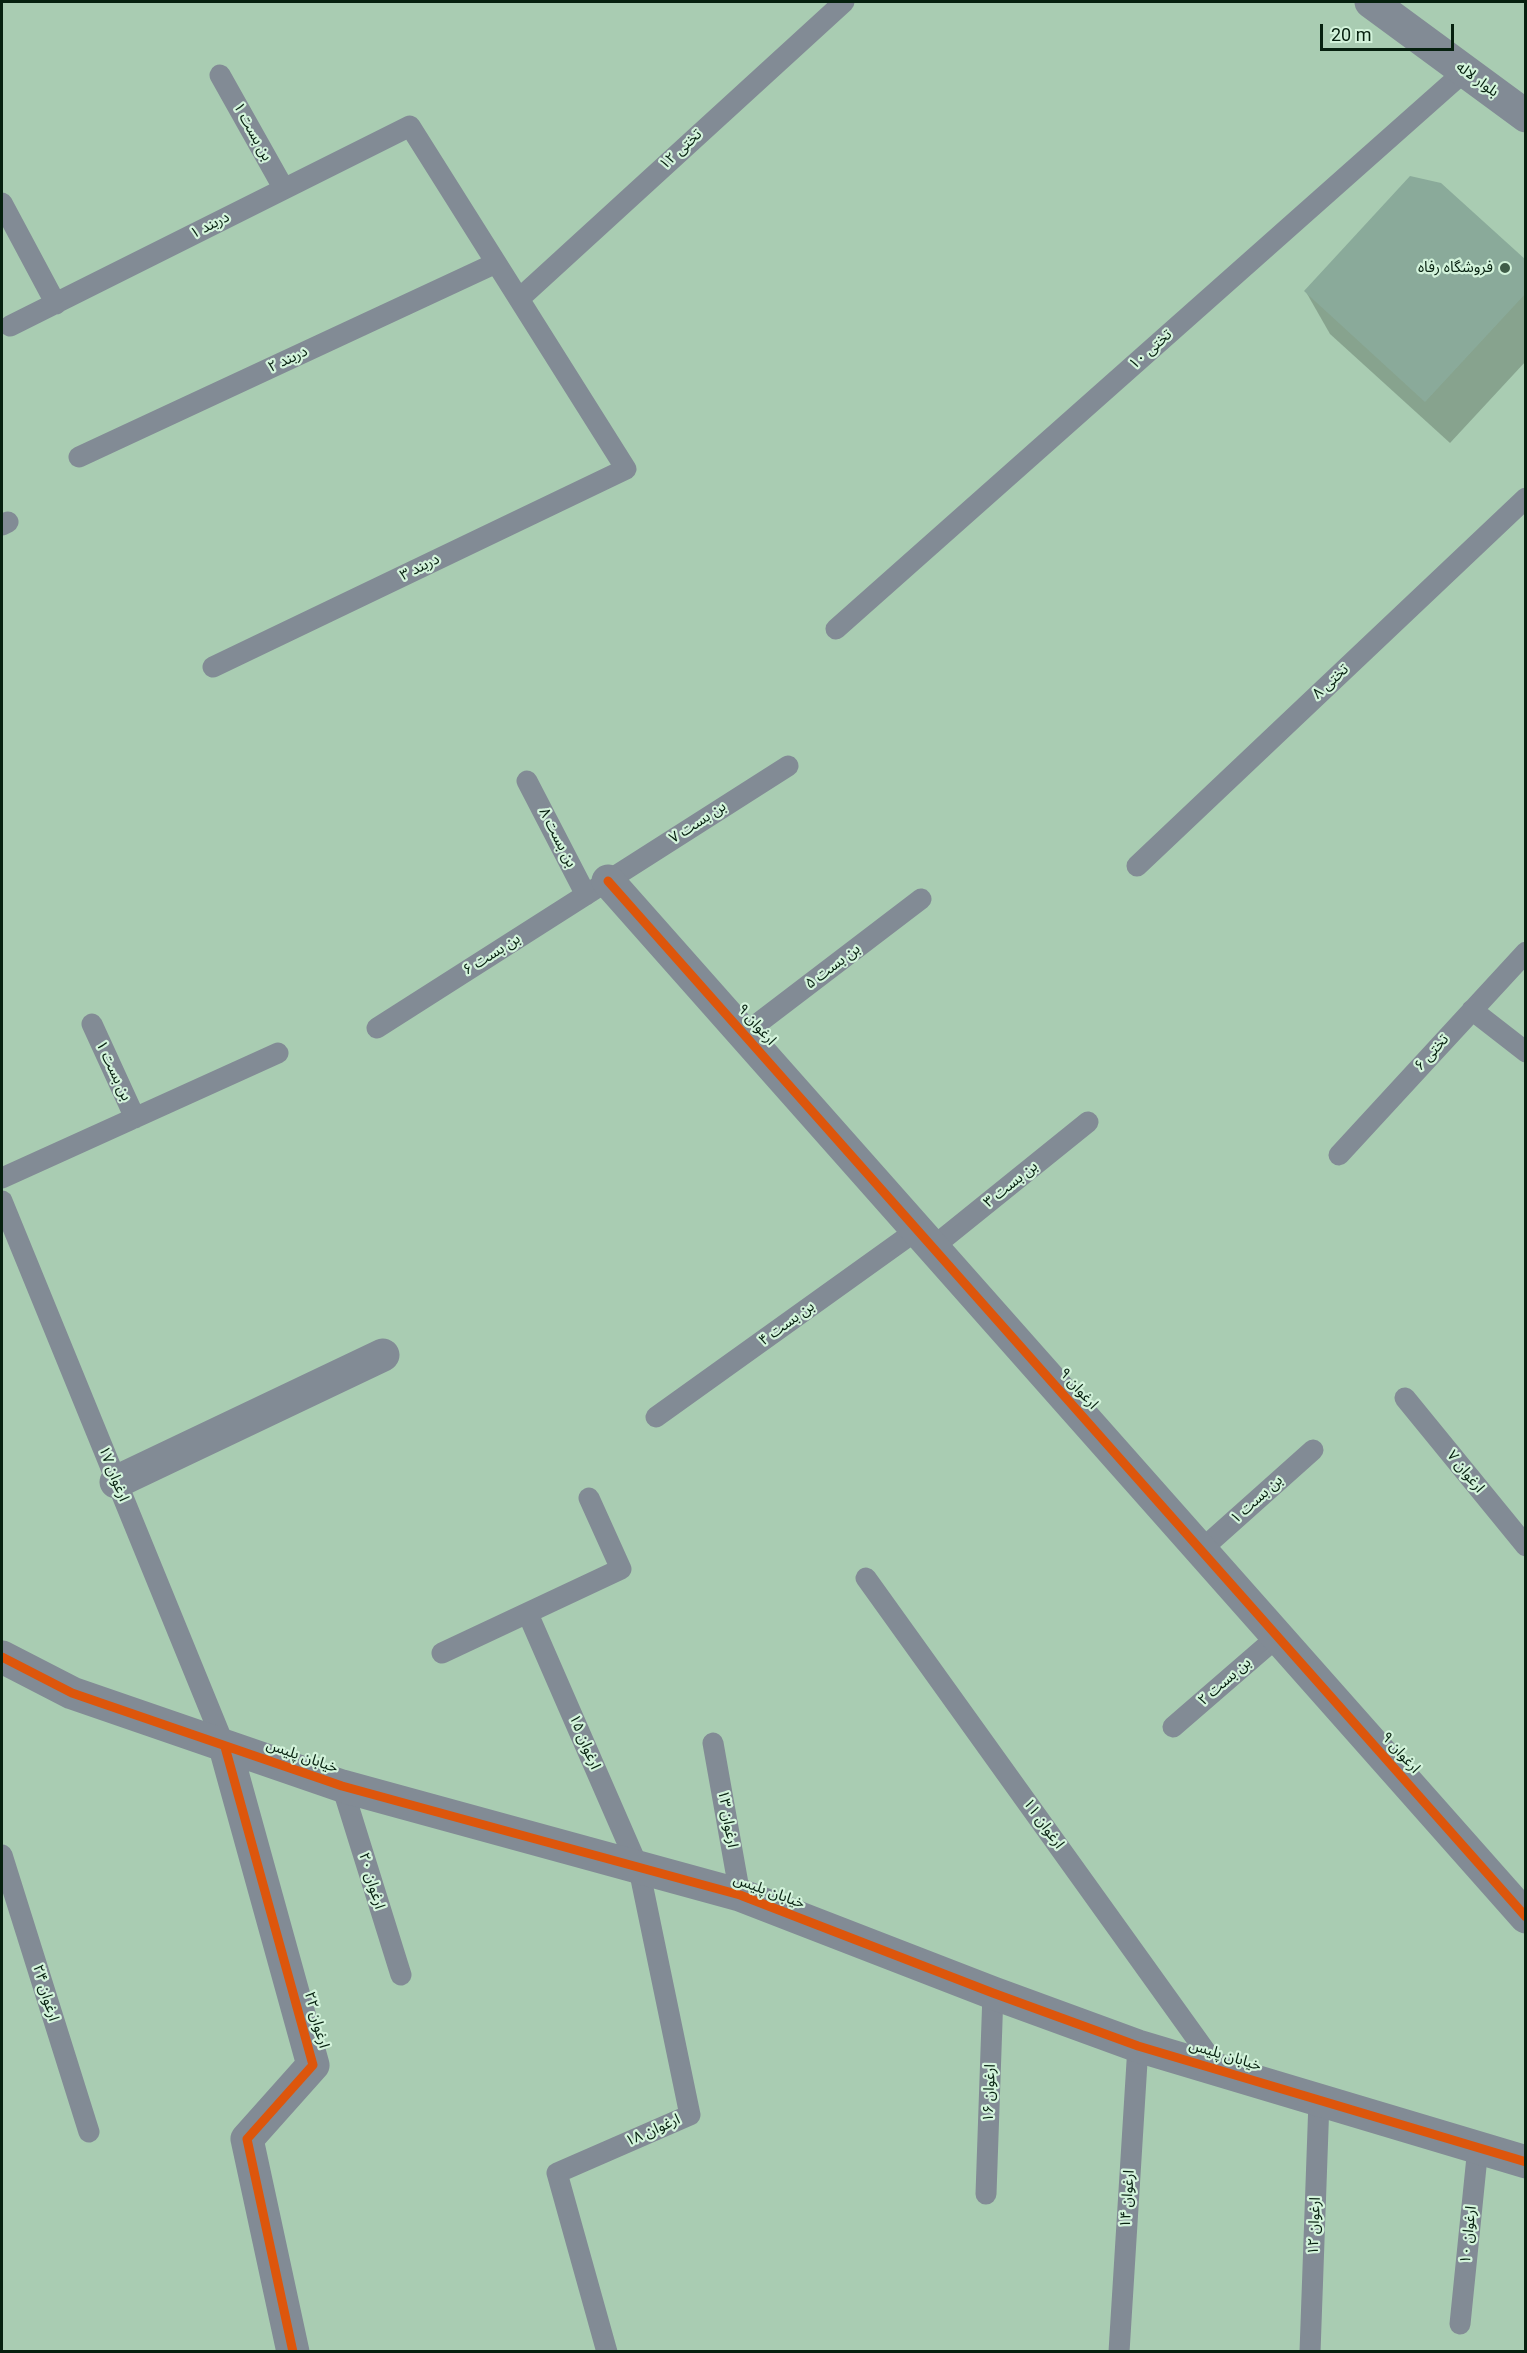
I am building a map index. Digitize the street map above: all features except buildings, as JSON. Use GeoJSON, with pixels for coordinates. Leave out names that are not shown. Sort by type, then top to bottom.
{"type":"FeatureCollection","features":[{"type":"Feature","properties":{"kind":"street","name":"بلوار لاله"},"geometry":{"type":"LineString","coordinates":[[1371,2],[1526,116]]}},
{"type":"Feature","properties":{"kind":"street","name":"ارغوان ۹"},"geometry":{"type":"LineString","coordinates":[[597,888],[744,1034],[1526,1917]]}},
{"type":"Feature","properties":{"kind":"street"},"geometry":{"type":"LineString","coordinates":[[116,1482],[383,1354]]}},
{"type":"Feature","properties":{"kind":"street","name":"خیابان پلیس"},"geometry":{"type":"LineString","coordinates":[[2,1658],[72,1693],[342,1786],[740,1895],[993,1993],[1138,2046],[1526,2162]]}},
{"type":"Feature","properties":{"kind":"street","name":"ارغوان ۲۲"},"geometry":{"type":"LineString","coordinates":[[225,1747],[313,2065],[247,2139],[293,2352]]}},
{"type":"Feature","properties":{"kind":"lane","name":"تختی ۱۲"},"geometry":{"type":"LineString","coordinates":[[519,299],[844,2]]}},
{"type":"Feature","properties":{"kind":"lane","name":"تختی ۱۰"},"geometry":{"type":"LineString","coordinates":[[836,628],[1465,71]]}},
{"type":"Feature","properties":{"kind":"lane","name":"بن بست ۱"},"geometry":{"type":"LineString","coordinates":[[220,75],[284,189]]}},
{"type":"Feature","properties":{"kind":"lane","name":"دربند ۱"},"geometry":{"type":"LineString","coordinates":[[10,326],[410,126],[496,263]]}},
{"type":"Feature","properties":{"kind":"lane"},"geometry":{"type":"LineString","coordinates":[[2,202],[56,304]]}},
{"type":"Feature","properties":{"kind":"lane"},"geometry":{"type":"LineString","coordinates":[[496,263],[519,299]]}},
{"type":"Feature","properties":{"kind":"lane","name":"دربند ۲"},"geometry":{"type":"LineString","coordinates":[[79,457],[496,263]]}},
{"type":"Feature","properties":{"kind":"lane","name":"دربند ۳"},"geometry":{"type":"LineString","coordinates":[[213,667],[626,469],[519,299]]}},
{"type":"Feature","properties":{"kind":"lane","name":"تختی ۸"},"geometry":{"type":"LineString","coordinates":[[1137,866],[1526,498]]}},
{"type":"Feature","properties":{"kind":"lane","name":"بن بست ۷"},"geometry":{"type":"LineString","coordinates":[[597,888],[788,766]]}},
{"type":"Feature","properties":{"kind":"lane","name":"بن بست ۸"},"geometry":{"type":"LineString","coordinates":[[527,781],[597,888]]}},
{"type":"Feature","properties":{"kind":"lane","name":"بن بست ۶"},"geometry":{"type":"LineString","coordinates":[[377,1028],[597,888]]}},
{"type":"Feature","properties":{"kind":"lane","name":"بن بست ۵"},"geometry":{"type":"LineString","coordinates":[[744,1034],[921,899]]}},
{"type":"Feature","properties":{"kind":"lane","name":"تختی ۶"},"geometry":{"type":"LineString","coordinates":[[1339,1155],[1526,952]]}},
{"type":"Feature","properties":{"kind":"lane"},"geometry":{"type":"LineString","coordinates":[[1472,1010],[1526,1052]]}},
{"type":"Feature","properties":{"kind":"lane","name":"بن بست ۱"},"geometry":{"type":"LineString","coordinates":[[92,1024],[135,1118]]}},
{"type":"Feature","properties":{"kind":"lane"},"geometry":{"type":"LineString","coordinates":[[2,1178],[278,1053]]}},
{"type":"Feature","properties":{"kind":"lane","name":"بن بست ۳"},"geometry":{"type":"LineString","coordinates":[[925,1239],[1088,1122]]}},
{"type":"Feature","properties":{"kind":"lane","name":"ارغوان ۱۷"},"geometry":{"type":"LineString","coordinates":[[2,1201],[225,1747]]}},
{"type":"Feature","properties":{"kind":"lane","name":"بن بست ۴"},"geometry":{"type":"LineString","coordinates":[[656,1417],[925,1239]]}},
{"type":"Feature","properties":{"kind":"lane","name":"ارغوان ۷"},"geometry":{"type":"LineString","coordinates":[[1405,1398],[1526,1546]]}},
{"type":"Feature","properties":{"kind":"lane","name":"بن بست ۱"},"geometry":{"type":"LineString","coordinates":[[1201,1550],[1313,1449]]}},
{"type":"Feature","properties":{"kind":"lane"},"geometry":{"type":"LineString","coordinates":[[442,1653],[621,1569],[589,1498]]}},
{"type":"Feature","properties":{"kind":"lane","name":"ارغوان ۱۱"},"geometry":{"type":"LineString","coordinates":[[866,1578],[1219,2070]]}},
{"type":"Feature","properties":{"kind":"lane","name":"ارغوان ۱۵"},"geometry":{"type":"LineString","coordinates":[[528,1614],[639,1869]]}},
{"type":"Feature","properties":{"kind":"lane","name":"بن بست ۲"},"geometry":{"type":"LineString","coordinates":[[1173,1727],[1277,1636]]}},
{"type":"Feature","properties":{"kind":"lane","name":"ارغوان ۱۳"},"geometry":{"type":"LineString","coordinates":[[713,1743],[740,1895]]}},
{"type":"Feature","properties":{"kind":"lane","name":"ارغوان ۲۰"},"geometry":{"type":"LineString","coordinates":[[342,1786],[401,1975]]}},
{"type":"Feature","properties":{"kind":"lane","name":"ارغوان ۲۴"},"geometry":{"type":"LineString","coordinates":[[2,1855],[89,2132]]}},
{"type":"Feature","properties":{"kind":"lane","name":"ارغوان ۱۸"},"geometry":{"type":"LineString","coordinates":[[607,2352],[557,2173],[690,2115],[639,1869]]}},
{"type":"Feature","properties":{"kind":"lane","name":"ارغوان ۱۶"},"geometry":{"type":"LineString","coordinates":[[986,2194],[993,1993]]}},
{"type":"Feature","properties":{"kind":"lane","name":"ارغوان ۱۴"},"geometry":{"type":"LineString","coordinates":[[1119,2352],[1138,2046]]}},
{"type":"Feature","properties":{"kind":"lane","name":"ارغوان ۱۲"},"geometry":{"type":"LineString","coordinates":[[1310,2352],[1319,2101]]}},
{"type":"Feature","properties":{"kind":"lane","name":"ارغوان ۱۰"},"geometry":{"type":"LineString","coordinates":[[1460,2324],[1478,2147]]}},
{"type":"Feature","properties":{"kind":"cycle path"},"geometry":{"type":"LineString","coordinates":[[608,881],[1526,1917]]}},
{"type":"Feature","properties":{"kind":"cycle path"},"geometry":{"type":"LineString","coordinates":[[2,1657],[72,1693],[342,1786],[740,1895],[993,1993],[1138,2046],[1526,2162]]}},
{"type":"Feature","properties":{"kind":"cycle path"},"geometry":{"type":"LineString","coordinates":[[225,1747],[313,2065],[247,2139],[293,2352]]}},
{"type":"Feature","properties":{"kind":"place","name":"فروشگاه رفاه"},"geometry":{"type":"Point","coordinates":[1505,268]}}]}
